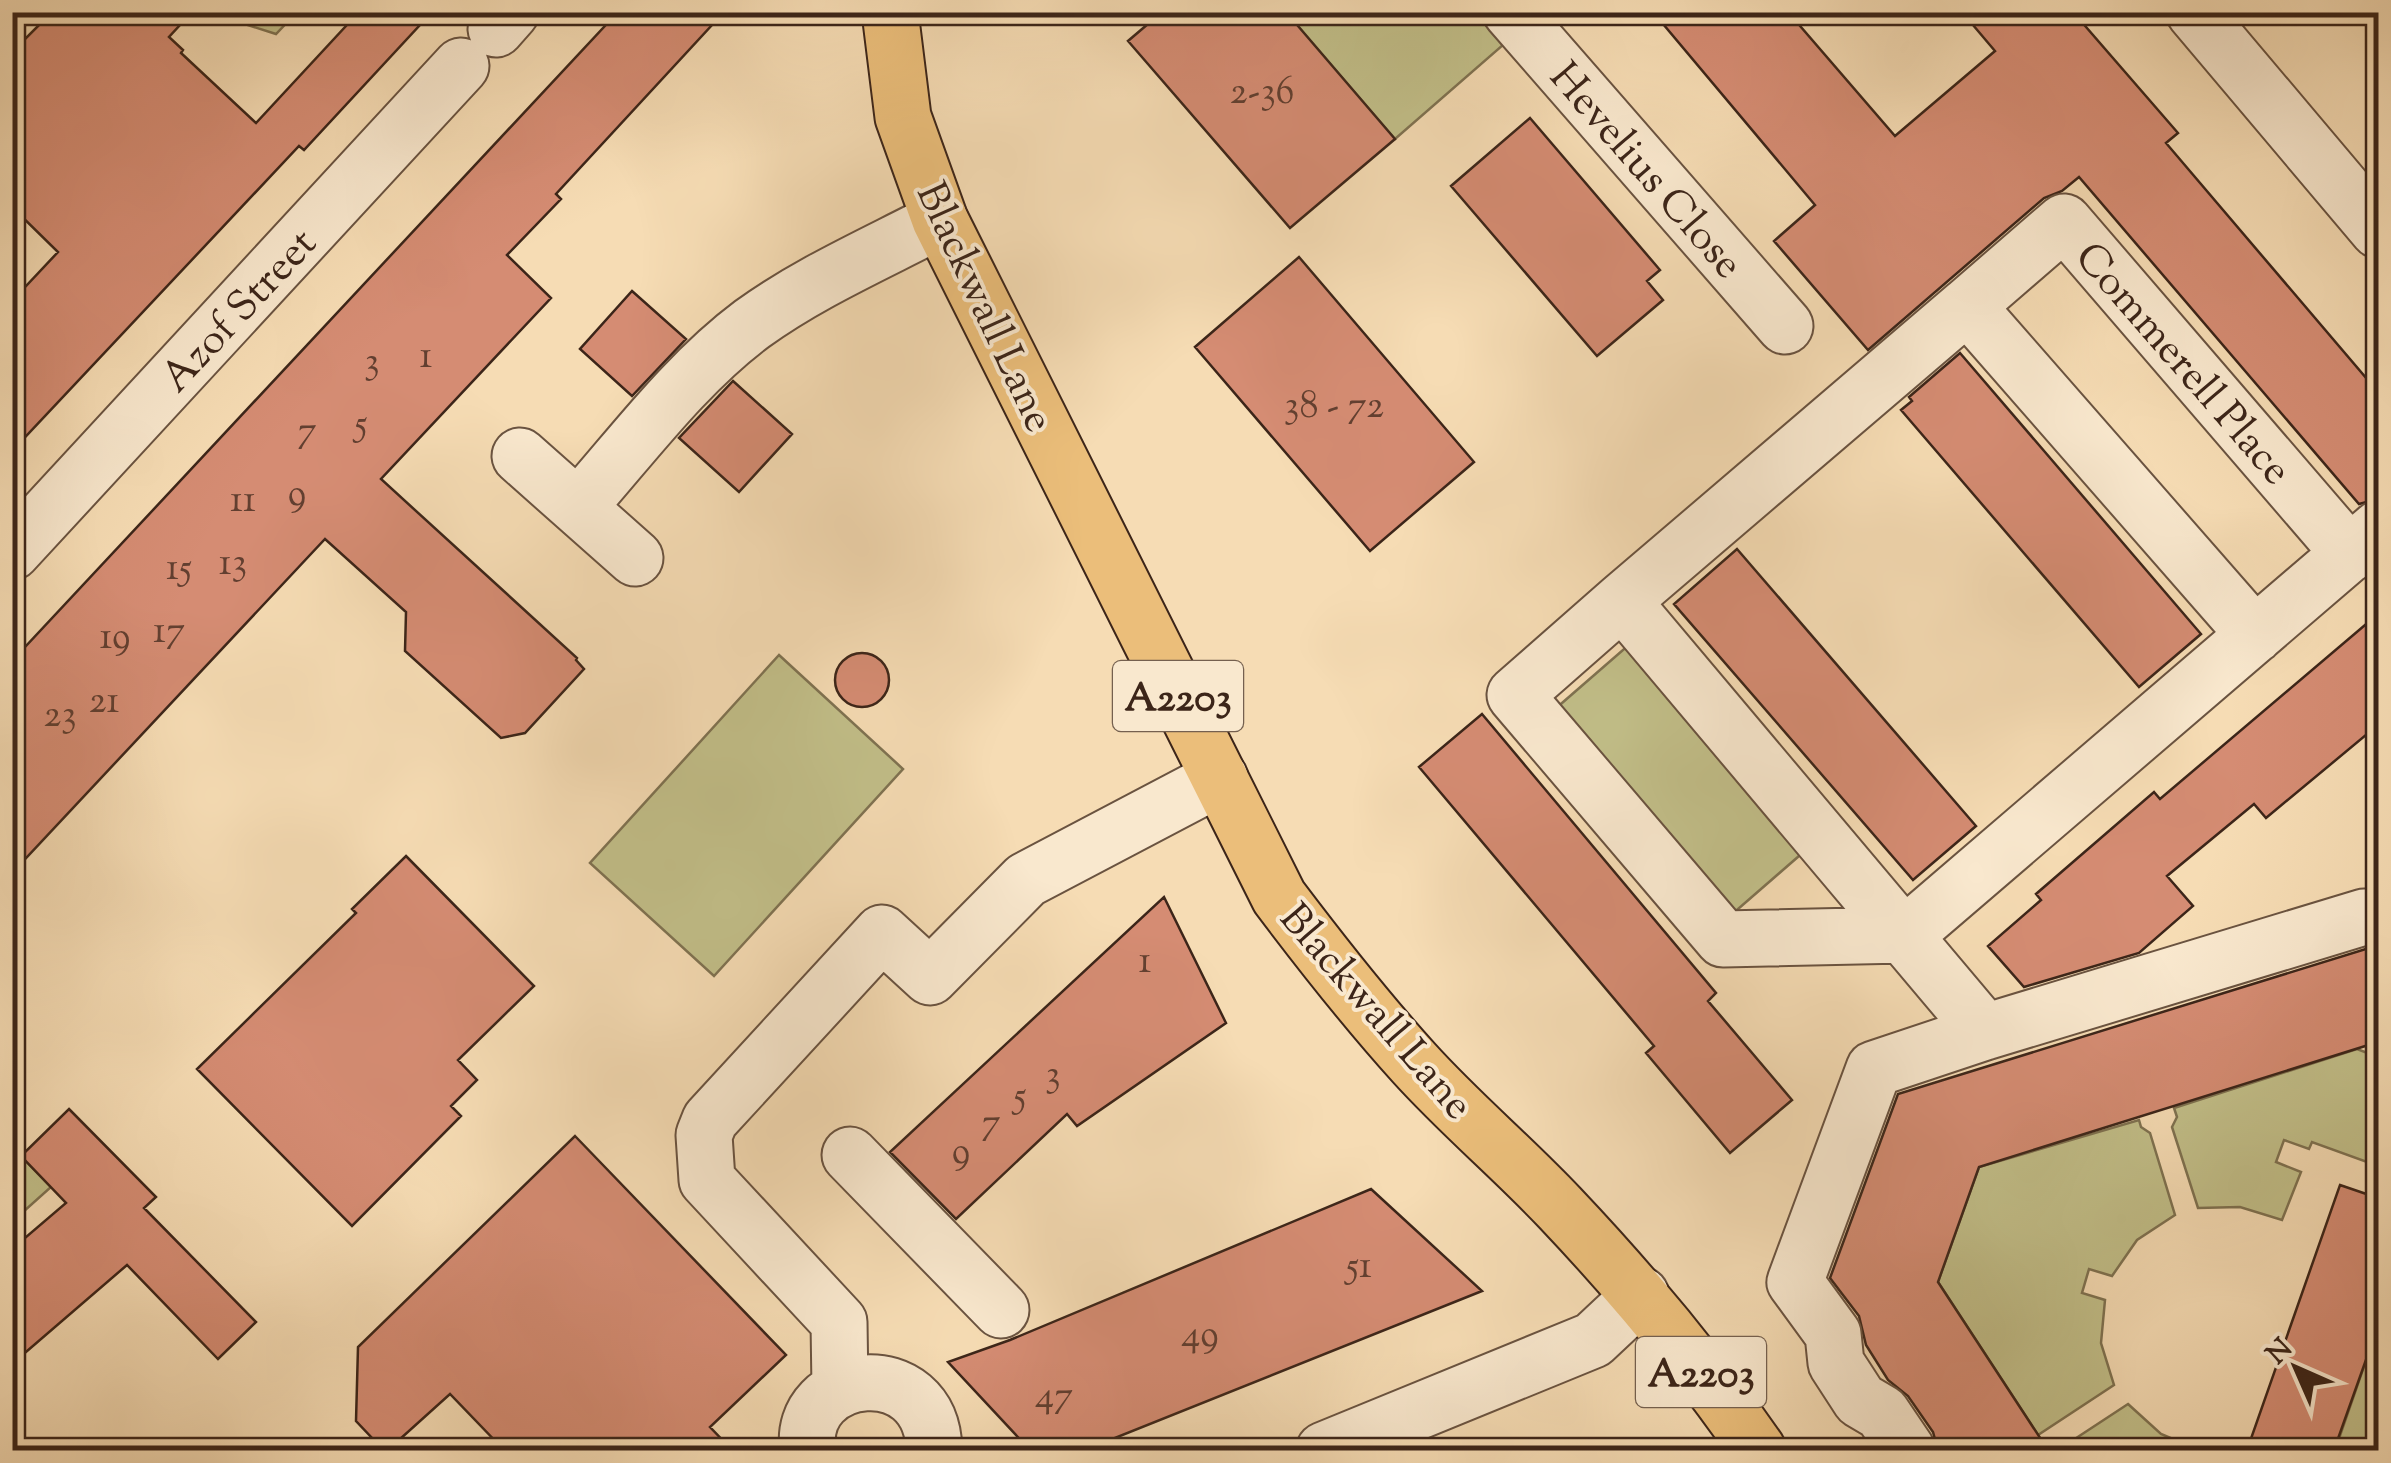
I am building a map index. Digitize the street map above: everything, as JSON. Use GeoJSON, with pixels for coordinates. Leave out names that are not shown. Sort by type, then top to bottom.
{"type":"FeatureCollection","features":[{"type":"Feature","properties":{"kind":"main road","name":"Blackwall Lane"},"geometry":{"type":"LineString","coordinates":[[890,12],[903,117],[940,220],[1279,897],[1340,978],[1416,1065],[1558,1206],[1640,1295],[1758,1450]]}},
{"type":"Feature","properties":{"kind":"street","name":"Hevelius Close"},"geometry":{"type":"LineString","coordinates":[[1511,12],[1785,326]]}},
{"type":"Feature","properties":{"kind":"street"},"geometry":{"type":"LineString","coordinates":[[2194,12],[2378,230]]}},
{"type":"Feature","properties":{"kind":"street","name":"Azof Street"},"geometry":{"type":"LineString","coordinates":[[12,552],[489,36]]}},
{"type":"Feature","properties":{"kind":"street"},"geometry":{"type":"LineString","coordinates":[[578,507],[698,370],[751,325],[810,287],[940,220]]}},
{"type":"Feature","properties":{"kind":"street","name":"Commerell Place"},"geometry":{"type":"LineString","coordinates":[[2064,222],[2364,542],[1905,935],[1723,939],[1515,695],[2064,222]]}},
{"type":"Feature","properties":{"kind":"street"},"geometry":{"type":"LineString","coordinates":[[1967,306],[2255,635]]}},
{"type":"Feature","properties":{"kind":"street"},"geometry":{"type":"LineString","coordinates":[[520,456],[635,558]]}},
{"type":"Feature","properties":{"kind":"street"},"geometry":{"type":"LineString","coordinates":[[1622,601],[1985,1032]]}},
{"type":"Feature","properties":{"kind":"street"},"geometry":{"type":"LineString","coordinates":[[840,1388],[838,1322],[707,1180],[704,1136],[710,1120],[882,933],[930,978],[1026,880],[1220,778]]}},
{"type":"Feature","properties":{"kind":"street"},"geometry":{"type":"LineString","coordinates":[[1907,1450],[1882,1413],[1860,1400],[1836,1363],[1833,1334],[1796,1282],[1874,1070],[2266,945],[2378,916]]}},
{"type":"Feature","properties":{"kind":"street"},"geometry":{"type":"LineString","coordinates":[[850,1155],[1001,1310]]}},
{"type":"Feature","properties":{"kind":"street"},"geometry":{"type":"LineString","coordinates":[[1324,1450],[1593,1340],[1640,1295]]}},
{"type":"Feature","properties":{"kind":"street"},"geometry":{"type":"LineString","coordinates":[[808,1450],[812,1421],[823,1402],[840,1388],[878,1381],[896,1386],[925,1412],[933,1430],[934,1450]]}},
{"type":"Feature","properties":{"kind":"shaded area"},"geometry":{"type":"Polygon","coordinates":[[[229,13],[296,13],[276,34],[232,20],[229,13]]]}},
{"type":"Feature","properties":{"kind":"shaded area"},"geometry":{"type":"Polygon","coordinates":[[[1286,13],[1475,13],[1503,45],[1395,139],[1286,13]]]}},
{"type":"Feature","properties":{"kind":"shaded area"},"geometry":{"type":"Polygon","coordinates":[[[1631,643],[1807,849],[1730,916],[1554,710],[1631,643]]]}},
{"type":"Feature","properties":{"kind":"shaded area"},"geometry":{"type":"Polygon","coordinates":[[[779,655],[903,769],[714,976],[590,863],[779,655]]]}},
{"type":"Feature","properties":{"kind":"shaded area"},"geometry":{"type":"Polygon","coordinates":[[[2357,1049],[2378,1057],[2378,1166],[2312,1142],[2309,1149],[2284,1140],[2276,1162],[2301,1172],[2282,1220],[2240,1207],[2198,1208],[2172,1127],[2177,1117],[2174,1108],[2357,1049]]]}},
{"type":"Feature","properties":{"kind":"shaded area"},"geometry":{"type":"Polygon","coordinates":[[[2139,1120],[2150,1133],[2175,1215],[2137,1240],[2112,1276],[2089,1269],[2082,1293],[2105,1300],[2101,1343],[2114,1385],[2038,1435],[1938,1282],[1979,1167],[2139,1120]]]}},
{"type":"Feature","properties":{"kind":"shaded area"},"geometry":{"type":"Polygon","coordinates":[[[12,1147],[51,1187],[13,1221],[12,1221],[12,1147]]]}},
{"type":"Feature","properties":{"kind":"shaded area"},"geometry":{"type":"Polygon","coordinates":[[[2378,1326],[2378,1450],[2335,1450],[2378,1326]]]}},
{"type":"Feature","properties":{"kind":"shaded area"},"geometry":{"type":"Polygon","coordinates":[[[2128,1404],[2161,1434],[2199,1450],[2058,1450],[2128,1404]]]}},
{"type":"Feature","properties":{"kind":"building"},"geometry":{"type":"Polygon","coordinates":[[[52,12],[192,12],[169,37],[256,123],[359,12],[432,12],[304,150],[299,146],[12,451],[12,301],[58,252],[12,207],[12,52],[52,12]]]}},
{"type":"Feature","properties":{"kind":"building"},"geometry":{"type":"Polygon","coordinates":[[[618,12],[724,12],[556,194],[561,199],[507,255],[551,298],[381,479],[577,658],[584,669],[525,733],[501,738],[405,651],[406,612],[325,539],[12,873],[12,661],[618,12]]]}},
{"type":"Feature","properties":{"kind":"building"},"geometry":{"type":"Polygon","coordinates":[[[1162,12],[1286,12],[1395,139],[1290,228],[1128,41],[1162,12]]]}},
{"type":"Feature","properties":{"kind":"building"},"geometry":{"type":"Polygon","coordinates":[[[1653,12],[1788,12],[1895,136],[1995,51],[1962,12],[2073,12],[2178,133],[2166,143],[2378,392],[2378,499],[2359,504],[2079,177],[2062,191],[2044,198],[1868,350],[1774,241],[1815,205],[1653,12]]]}},
{"type":"Feature","properties":{"kind":"building"},"geometry":{"type":"Polygon","coordinates":[[[1530,118],[1660,270],[1647,281],[1663,300],[1597,356],[1451,186],[1530,118]]]}},
{"type":"Feature","properties":{"kind":"building"},"geometry":{"type":"Polygon","coordinates":[[[1299,257],[1474,462],[1370,551],[1195,347],[1299,257]]]}},
{"type":"Feature","properties":{"kind":"building"},"geometry":{"type":"Polygon","coordinates":[[[632,291],[686,339],[632,396],[580,349],[632,291]]]}},
{"type":"Feature","properties":{"kind":"building"},"geometry":{"type":"Polygon","coordinates":[[[1960,353],[2201,634],[2139,687],[1901,410],[1912,401],[1909,397],[1960,353]]]}},
{"type":"Feature","properties":{"kind":"building"},"geometry":{"type":"Polygon","coordinates":[[[733,381],[792,434],[739,492],[679,438],[733,381]]]}},
{"type":"Feature","properties":{"kind":"building"},"geometry":{"type":"Polygon","coordinates":[[[1737,549],[1976,826],[1913,880],[1674,604],[1737,549]]]}},
{"type":"Feature","properties":{"kind":"building"},"geometry":{"type":"Polygon","coordinates":[[[2378,614],[2378,725],[2266,818],[2254,804],[2167,876],[2193,906],[2139,953],[2024,987],[1988,946],[2041,900],[2036,894],[2154,792],[2160,799],[2378,614]]]}},
{"type":"Feature","properties":{"kind":"building"},"geometry":{"type":"Polygon","coordinates":[[[862,653],[881,661],[889,680],[881,699],[862,707],[843,699],[835,680],[843,661],[862,653]]]}},
{"type":"Feature","properties":{"kind":"building"},"geometry":{"type":"Polygon","coordinates":[[[1482,714],[1716,993],[1708,1001],[1792,1100],[1730,1153],[1646,1053],[1654,1046],[1419,767],[1482,714]]]}},
{"type":"Feature","properties":{"kind":"building"},"geometry":{"type":"Polygon","coordinates":[[[406,856],[534,986],[458,1060],[477,1080],[451,1106],[461,1116],[352,1226],[197,1069],[356,913],[352,909],[406,856]]]}},
{"type":"Feature","properties":{"kind":"building"},"geometry":{"type":"Polygon","coordinates":[[[1164,897],[1226,1023],[1077,1126],[1067,1114],[956,1219],[890,1152],[1164,897]]]}},
{"type":"Feature","properties":{"kind":"building"},"geometry":{"type":"Polygon","coordinates":[[[2378,948],[2378,1042],[1979,1167],[1938,1282],[2048,1450],[1938,1450],[1933,1432],[1908,1396],[1888,1380],[1866,1345],[1859,1316],[1830,1278],[1898,1094],[2378,948]]]}},
{"type":"Feature","properties":{"kind":"building"},"geometry":{"type":"Polygon","coordinates":[[[69,1109],[156,1197],[144,1208],[256,1322],[218,1359],[127,1265],[12,1364],[12,1249],[66,1203],[21,1156],[69,1109]]]}},
{"type":"Feature","properties":{"kind":"building"},"geometry":{"type":"Polygon","coordinates":[[[575,1136],[786,1355],[710,1427],[732,1450],[504,1450],[450,1394],[399,1440],[374,1440],[356,1421],[358,1347],[575,1136]]]}},
{"type":"Feature","properties":{"kind":"building"},"geometry":{"type":"Polygon","coordinates":[[[2340,1185],[2378,1198],[2378,1326],[2334,1450],[2247,1450],[2340,1185]]]}},
{"type":"Feature","properties":{"kind":"building"},"geometry":{"type":"Polygon","coordinates":[[[1371,1189],[1482,1291],[1085,1450],[1030,1450],[948,1362],[1010,1340],[1371,1189]]]}}]}
